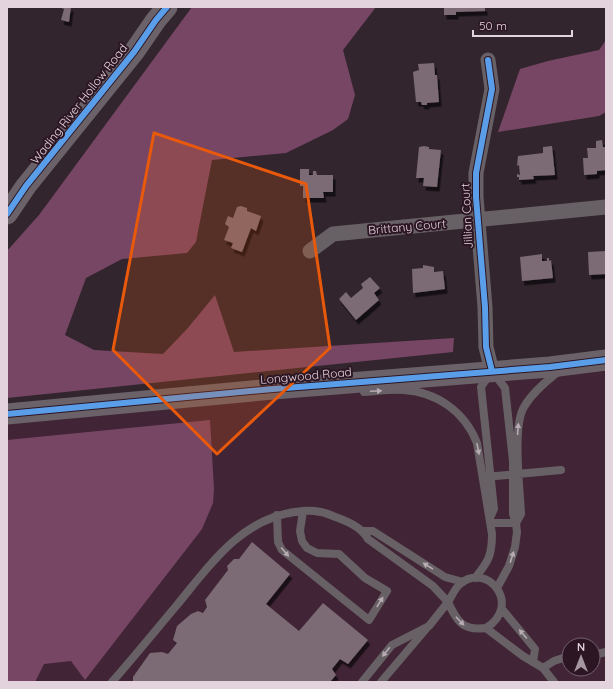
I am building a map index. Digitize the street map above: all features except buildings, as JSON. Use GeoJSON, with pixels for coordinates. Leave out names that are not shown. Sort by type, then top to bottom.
{"type":"FeatureCollection","features":[{"type":"Feature","properties":{"kind":"main road","name":"Wading River Hollow Road"},"geometry":{"type":"LineString","coordinates":[[7,214],[26,186],[43,167],[58,145],[134,52],[167,7]]}},
{"type":"Feature","properties":{"kind":"main road","name":"Longwood Road"},"geometry":{"type":"LineString","coordinates":[[7,414],[606,360]]}},
{"type":"Feature","properties":{"kind":"street","name":"Jillian Court"},"geometry":{"type":"LineString","coordinates":[[488,60],[492,89],[476,174],[485,307],[486,346],[492,371]]}},
{"type":"Feature","properties":{"kind":"street","name":"Brittany Court"},"geometry":{"type":"LineString","coordinates":[[310,251],[333,234],[606,207]]}},
{"type":"Feature","properties":{"kind":"lane"},"geometry":{"type":"LineString","coordinates":[[497,588],[508,566],[515,547],[516,523],[513,514],[519,422],[523,408],[538,388],[568,364]]}},
{"type":"Feature","properties":{"kind":"lane"},"geometry":{"type":"LineString","coordinates":[[475,578],[489,559],[492,549],[491,521],[486,509],[486,476],[481,387],[492,371],[505,388],[516,474]]}},
{"type":"Feature","properties":{"kind":"lane"},"geometry":{"type":"LineString","coordinates":[[323,386],[362,392],[404,390],[421,393],[444,403],[459,413],[471,429],[477,442],[486,476]]}},
{"type":"Feature","properties":{"kind":"lane"},"geometry":{"type":"LineString","coordinates":[[486,476],[561,470]]}},
{"type":"Feature","properties":{"kind":"lane"},"geometry":{"type":"LineString","coordinates":[[112,682],[228,546],[243,532],[259,522],[277,515],[317,510],[330,514],[364,531],[373,531],[445,577],[453,581],[463,582]]}},
{"type":"Feature","properties":{"kind":"lane"},"geometry":{"type":"LineString","coordinates":[[277,515],[278,542],[282,550],[369,620],[387,591],[365,578],[339,554],[317,553],[307,548],[302,541],[300,531],[303,511]]}},
{"type":"Feature","properties":{"kind":"lane"},"geometry":{"type":"LineString","coordinates":[[491,521],[516,523]]}},
{"type":"Feature","properties":{"kind":"lane"},"geometry":{"type":"LineString","coordinates":[[364,531],[368,539],[433,586],[448,602],[458,621],[465,626],[474,629],[486,628],[498,618],[502,609],[502,600],[497,588],[490,581],[475,578],[459,584],[448,602],[429,626],[381,682]]}},
{"type":"Feature","properties":{"kind":"lane"},"geometry":{"type":"LineString","coordinates":[[502,609],[535,649],[534,662]]}},
{"type":"Feature","properties":{"kind":"lane"},"geometry":{"type":"LineString","coordinates":[[362,682],[392,644],[429,626]]}},
{"type":"Feature","properties":{"kind":"lane"},"geometry":{"type":"LineString","coordinates":[[486,628],[543,668],[554,682]]}},
{"type":"Feature","properties":{"kind":"lane"},"geometry":{"type":"LineString","coordinates":[[543,668],[561,659]]}},
{"type":"Feature","properties":{"kind":"highlighted area"},"geometry":{"type":"Polygon","coordinates":[[[154,133],[306,184],[330,348],[217,454],[113,350],[154,133]]]}},
{"type":"Feature","properties":{"kind":"shaded area"},"geometry":{"type":"Polygon","coordinates":[[[192,7],[376,7],[343,50],[355,95],[348,119],[333,130],[286,153],[212,160],[196,242],[187,253],[122,259],[86,278],[65,335],[94,350],[163,354],[187,329],[215,295],[234,352],[454,338],[453,352],[7,398],[7,251],[39,215],[192,7]]]}},
{"type":"Feature","properties":{"kind":"shaded area"},"geometry":{"type":"Polygon","coordinates":[[[606,40],[606,112],[599,116],[498,132],[520,69],[548,61],[599,50],[606,40]]]}},
{"type":"Feature","properties":{"kind":"shaded area"},"geometry":{"type":"Polygon","coordinates":[[[606,363],[606,682],[7,682],[7,415],[606,363]]]}},
{"type":"Feature","properties":{"kind":"shaded area"},"geometry":{"type":"Polygon","coordinates":[[[210,420],[214,489],[213,503],[202,529],[85,680],[71,661],[44,664],[35,682],[7,682],[7,440],[210,420]]]}},
{"type":"Feature","properties":{"kind":"cycle path"},"geometry":{"type":"LineString","coordinates":[[7,214],[26,186],[134,52],[167,7]]}},
{"type":"Feature","properties":{"kind":"cycle path"},"geometry":{"type":"LineString","coordinates":[[488,60],[492,89],[476,173],[476,197],[485,307],[486,347],[492,371]]}},
{"type":"Feature","properties":{"kind":"cycle path"},"geometry":{"type":"LineString","coordinates":[[7,414],[273,389],[550,367],[606,360]]}}]}
